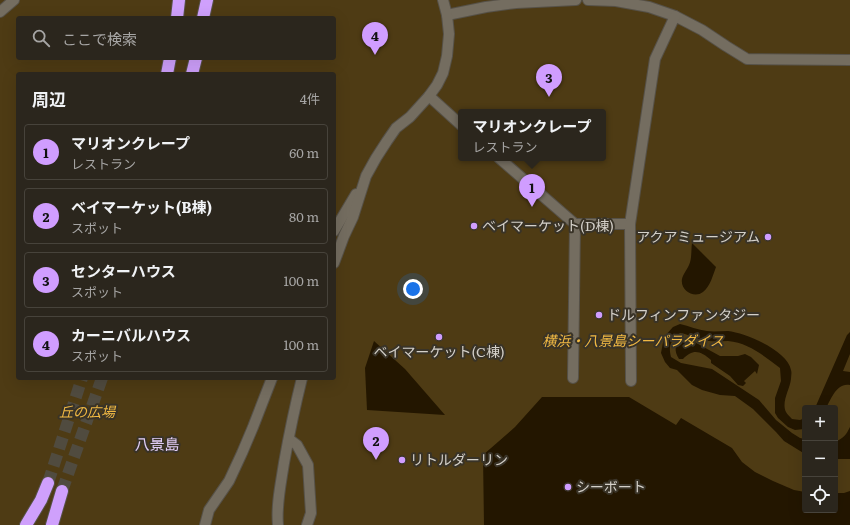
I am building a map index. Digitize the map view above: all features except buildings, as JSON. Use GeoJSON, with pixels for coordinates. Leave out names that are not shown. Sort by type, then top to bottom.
{"type":"FeatureCollection","features":[{"type":"Feature","properties":{"kind":"highway"},"geometry":{"type":"LineString","coordinates":[[177,16],[180,0]]}},
{"type":"Feature","properties":{"kind":"highway"},"geometry":{"type":"LineString","coordinates":[[203,16],[207,0]]}},
{"type":"Feature","properties":{"kind":"highway"},"geometry":{"type":"LineString","coordinates":[[167,72],[170,60]]}},
{"type":"Feature","properties":{"kind":"highway"},"geometry":{"type":"LineString","coordinates":[[192,72],[196,60]]}},
{"type":"Feature","properties":{"kind":"highway"},"geometry":{"type":"LineString","coordinates":[[26,525],[41,500],[48,483]]}},
{"type":"Feature","properties":{"kind":"highway"},"geometry":{"type":"LineString","coordinates":[[52,525],[62,491]]}},
{"type":"Feature","properties":{"kind":"street"},"geometry":{"type":"LineString","coordinates":[[0,12],[14,0]]}},
{"type":"Feature","properties":{"kind":"street"},"geometry":{"type":"LineString","coordinates":[[336,228],[387,141],[396,128],[410,117],[429,96],[443,73],[447,56],[449,34],[447,15],[443,0]]}},
{"type":"Feature","properties":{"kind":"street"},"geometry":{"type":"LineString","coordinates":[[447,15],[508,4],[576,0]]}},
{"type":"Feature","properties":{"kind":"street"},"geometry":{"type":"LineString","coordinates":[[588,0],[616,2],[649,7],[675,16],[702,30],[747,58],[850,60]]}},
{"type":"Feature","properties":{"kind":"street"},"geometry":{"type":"LineString","coordinates":[[631,381],[630,224],[655,58],[675,16]]}},
{"type":"Feature","properties":{"kind":"street"},"geometry":{"type":"LineString","coordinates":[[429,96],[458,122]]}},
{"type":"Feature","properties":{"kind":"street"},"geometry":{"type":"LineString","coordinates":[[502,161],[575,224],[630,224]]}},
{"type":"Feature","properties":{"kind":"street"},"geometry":{"type":"LineString","coordinates":[[336,258],[353,217],[366,176]]}},
{"type":"Feature","properties":{"kind":"street"},"geometry":{"type":"LineString","coordinates":[[573,378],[575,224]]}},
{"type":"Feature","properties":{"kind":"street"},"geometry":{"type":"LineString","coordinates":[[205,525],[209,510],[229,481],[242,453],[271,380]]}},
{"type":"Feature","properties":{"kind":"street"},"geometry":{"type":"LineString","coordinates":[[278,525],[277,515],[281,480],[302,380]]}},
{"type":"Feature","properties":{"kind":"street"},"geometry":{"type":"LineString","coordinates":[[289,439],[297,445],[308,465],[311,513],[307,525]]}},
{"type":"Feature","properties":{"kind":"green space","name":"横浜・八景島シーパラダイス"},"geometry":{"type":"Polygon","coordinates":[[[0,0],[850,0],[850,525],[0,525],[0,0]]]}},
{"type":"Feature","properties":{"kind":"shaded area"},"geometry":{"type":"Polygon","coordinates":[[[692,243],[716,267],[708,287],[699,294],[692,294],[688,292],[683,287],[682,283],[682,279],[690,263],[692,243]]]}},
{"type":"Feature","properties":{"kind":"shaded area"},"geometry":{"type":"Polygon","coordinates":[[[680,324],[704,330],[736,332],[765,344],[782,356],[788,363],[791,370],[790,383],[785,400],[786,413],[792,419],[802,419],[802,429],[795,430],[788,427],[778,418],[775,413],[775,398],[781,381],[780,368],[756,351],[736,342],[706,341],[680,333],[674,338],[670,346],[671,357],[681,363],[712,369],[759,400],[776,420],[792,433],[802,438],[802,452],[784,441],[753,409],[735,396],[720,395],[702,390],[692,385],[677,370],[670,368],[665,362],[661,353],[664,337],[673,327],[680,324]]]}},
{"type":"Feature","properties":{"kind":"shaded area"},"geometry":{"type":"Polygon","coordinates":[[[850,332],[850,354],[843,371],[850,372],[850,385],[841,386],[832,396],[828,405],[816,405],[847,335],[850,332]]]}},
{"type":"Feature","properties":{"kind":"shaded area"},"geometry":{"type":"Polygon","coordinates":[[[683,339],[689,339],[720,356],[738,356],[745,354],[751,357],[759,365],[757,374],[755,371],[744,381],[746,383],[743,386],[738,385],[730,376],[711,363],[711,360],[704,354],[694,352],[690,353],[683,359],[679,359],[676,353],[676,345],[683,339]]]}},
{"type":"Feature","properties":{"kind":"shaded area"},"geometry":{"type":"Polygon","coordinates":[[[374,341],[405,369],[445,415],[367,410],[365,368],[374,341]]]}},
{"type":"Feature","properties":{"kind":"shaded area"},"geometry":{"type":"Polygon","coordinates":[[[542,397],[629,397],[676,425],[681,418],[732,448],[742,462],[755,472],[794,490],[802,491],[802,513],[838,513],[838,493],[850,491],[850,525],[484,525],[483,455],[515,427],[542,397]]]}},
{"type":"Feature","properties":{"kind":"shaded area"},"geometry":{"type":"Polygon","coordinates":[[[850,427],[850,459],[838,459],[838,440],[850,427]]]}},
{"type":"Feature","properties":{"kind":"tunnel"},"geometry":{"type":"LineString","coordinates":[[48,483],[81,380]]}},
{"type":"Feature","properties":{"kind":"tunnel"},"geometry":{"type":"LineString","coordinates":[[62,491],[101,380]]}},
{"type":"Feature","properties":{"kind":"place","name":"カーニバルハウス"},"geometry":{"type":"Point","coordinates":[375,55]}},
{"type":"Feature","properties":{"kind":"place","name":"センターハウス"},"geometry":{"type":"Point","coordinates":[549,97]}},
{"type":"Feature","properties":{"kind":"place","name":"マリオンクレープ"},"geometry":{"type":"Point","coordinates":[532,207]}},
{"type":"Feature","properties":{"kind":"place","name":"ベイマーケット(D棟)"},"geometry":{"type":"Point","coordinates":[474,226]}},
{"type":"Feature","properties":{"kind":"place","name":"アクアミュージアム"},"geometry":{"type":"Point","coordinates":[768,237]}},
{"type":"Feature","properties":{"kind":"place","name":"ドルフィンファンタジー"},"geometry":{"type":"Point","coordinates":[599,315]}},
{"type":"Feature","properties":{"kind":"place","name":"ベイマーケット(C棟)"},"geometry":{"type":"Point","coordinates":[439,337]}},
{"type":"Feature","properties":{"kind":"place","name":"ベイマーケット(B棟)"},"geometry":{"type":"Point","coordinates":[376,460]}},
{"type":"Feature","properties":{"kind":"place","name":"リトルダーリン"},"geometry":{"type":"Point","coordinates":[402,460]}},
{"type":"Feature","properties":{"kind":"place","name":"シーボート"},"geometry":{"type":"Point","coordinates":[568,487]}},
{"type":"Feature","properties":{"kind":"district","name":"八景島"},"geometry":{"type":"Point","coordinates":[157,445]}},
{"type":"Feature","properties":{"kind":"park label","name":"丘の広場"},"geometry":{"type":"Point","coordinates":[87,412]}}]}
